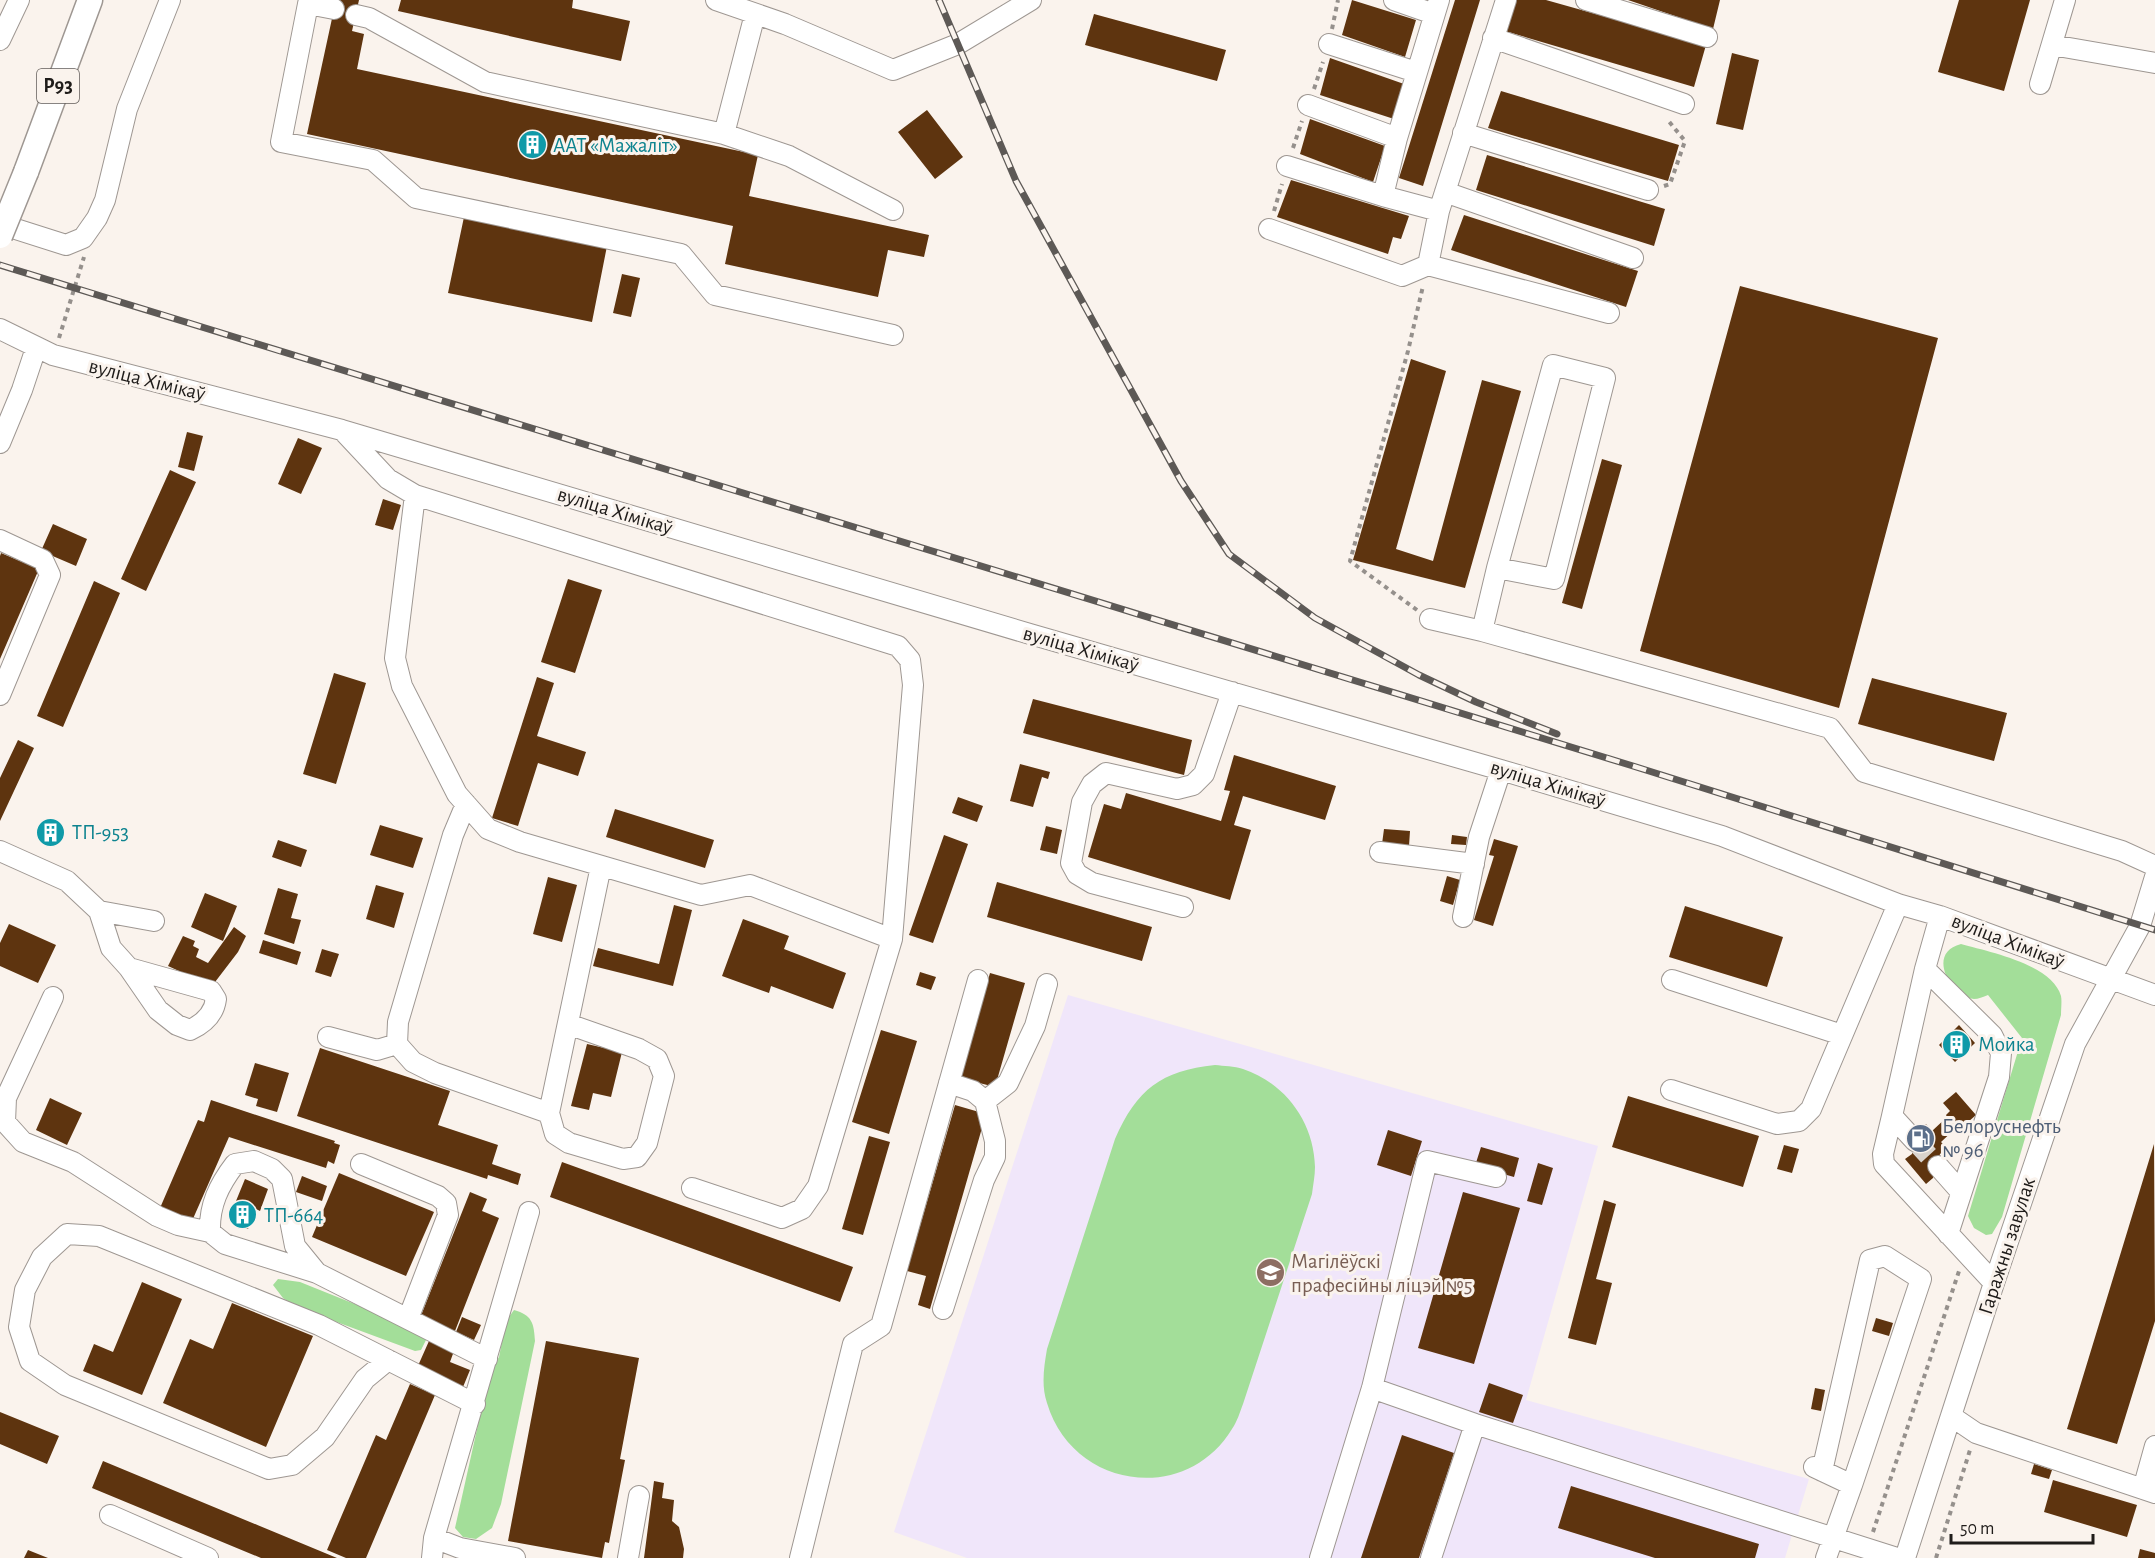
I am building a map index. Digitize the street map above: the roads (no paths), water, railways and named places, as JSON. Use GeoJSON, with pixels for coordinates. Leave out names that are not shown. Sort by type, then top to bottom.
{"type":"FeatureCollection","features":[{"type":"Feature","properties":{"kind":"main road","name":"Р93"},"geometry":{"type":"LineString","coordinates":[[0,236],[90,0]]}},
{"type":"Feature","properties":{"kind":"street"},"geometry":{"type":"LineString","coordinates":[[0,40],[19,0]]}},
{"type":"Feature","properties":{"kind":"street"},"geometry":{"type":"LineString","coordinates":[[0,224],[66,245],[83,238],[97,218],[105,200],[127,109],[170,0]]}},
{"type":"Feature","properties":{"kind":"street"},"geometry":{"type":"LineString","coordinates":[[716,0],[893,70],[958,44],[1031,0]]}},
{"type":"Feature","properties":{"kind":"street"},"geometry":{"type":"LineString","coordinates":[[1383,196],[1397,138],[1436,7],[1394,0]]}},
{"type":"Feature","properties":{"kind":"street"},"geometry":{"type":"LineString","coordinates":[[1428,265],[1439,212],[1506,0]]}},
{"type":"Feature","properties":{"kind":"street"},"geometry":{"type":"LineString","coordinates":[[1586,0],[1707,37]]}},
{"type":"Feature","properties":{"kind":"street"},"geometry":{"type":"LineString","coordinates":[[2040,84],[2065,0]]}},
{"type":"Feature","properties":{"kind":"street"},"geometry":{"type":"LineString","coordinates":[[334,9],[309,2],[281,142],[373,160],[416,198],[681,254],[715,295],[893,334]]}},
{"type":"Feature","properties":{"kind":"street"},"geometry":{"type":"LineString","coordinates":[[724,134],[755,14]]}},
{"type":"Feature","properties":{"kind":"street"},"geometry":{"type":"LineString","coordinates":[[356,15],[369,18],[484,82],[724,134],[789,156],[893,210]]}},
{"type":"Feature","properties":{"kind":"street"},"geometry":{"type":"LineString","coordinates":[[1493,38],[1683,104]]}},
{"type":"Feature","properties":{"kind":"street"},"geometry":{"type":"LineString","coordinates":[[1329,44],[1416,72]]}},
{"type":"Feature","properties":{"kind":"street"},"geometry":{"type":"LineString","coordinates":[[2052,45],[2155,63]]}},
{"type":"Feature","properties":{"kind":"street"},"geometry":{"type":"LineString","coordinates":[[1308,105],[1397,138]]}},
{"type":"Feature","properties":{"kind":"street"},"geometry":{"type":"LineString","coordinates":[[1463,133],[1648,189]]}},
{"type":"Feature","properties":{"kind":"street"},"geometry":{"type":"LineString","coordinates":[[1287,166],[1439,212]]}},
{"type":"Feature","properties":{"kind":"street"},"geometry":{"type":"LineString","coordinates":[[1445,192],[1633,258]]}},
{"type":"Feature","properties":{"kind":"street"},"geometry":{"type":"LineString","coordinates":[[1269,229],[1402,276],[1428,265],[1610,313]]}},
{"type":"Feature","properties":{"kind":"street","name":"вуліца Хімікаў"},"geometry":{"type":"LineString","coordinates":[[0,329],[44,352],[342,430],[1722,836],[1898,904],[1940,916],[2155,995]]}},
{"type":"Feature","properties":{"kind":"street"},"geometry":{"type":"LineString","coordinates":[[0,443],[22,390],[44,352]]}},
{"type":"Feature","properties":{"kind":"street"},"geometry":{"type":"LineString","coordinates":[[1482,631],[1497,568],[1553,365],[1605,378],[1554,579],[1497,568]]}},
{"type":"Feature","properties":{"kind":"street"},"geometry":{"type":"LineString","coordinates":[[342,430],[388,479],[415,495],[898,645],[910,660],[912,685],[892,939],[818,1186],[802,1209],[782,1218],[692,1188]]}},
{"type":"Feature","properties":{"kind":"street"},"geometry":{"type":"LineString","coordinates":[[415,495],[395,658],[402,686],[457,794],[489,829],[520,842],[701,895],[750,885],[892,939]]}},
{"type":"Feature","properties":{"kind":"street"},"geometry":{"type":"LineString","coordinates":[[0,540],[43,560],[50,575],[0,695]]}},
{"type":"Feature","properties":{"kind":"street"},"geometry":{"type":"LineString","coordinates":[[1430,619],[1482,631],[1830,728],[1864,772],[2122,851],[2155,866]]}},
{"type":"Feature","properties":{"kind":"street"},"geometry":{"type":"LineString","coordinates":[[1183,907],[1092,882],[1077,874],[1071,863],[1082,802],[1092,784],[1106,773],[1177,789],[1193,785],[1204,774],[1232,692]]}},
{"type":"Feature","properties":{"kind":"street"},"geometry":{"type":"LineString","coordinates":[[1463,917],[1479,837],[1501,770]]}},
{"type":"Feature","properties":{"kind":"street"},"geometry":{"type":"LineString","coordinates":[[466,804],[453,835],[401,1011],[397,1044],[413,1062],[435,1073],[549,1113]]}},
{"type":"Feature","properties":{"kind":"street"},"geometry":{"type":"LineString","coordinates":[[0,851],[67,881],[99,911],[111,948],[129,968]]}},
{"type":"Feature","properties":{"kind":"street"},"geometry":{"type":"LineString","coordinates":[[1380,852],[1474,864]]}},
{"type":"Feature","properties":{"kind":"street"},"geometry":{"type":"LineString","coordinates":[[568,1024],[639,1049],[657,1059],[664,1076],[647,1143],[637,1157],[623,1160],[569,1143],[555,1134],[549,1113],[568,1024],[602,866]]}},
{"type":"Feature","properties":{"kind":"street","name":"Гаражны завулак"},"geometry":{"type":"LineString","coordinates":[[1905,1558],[2074,1044],[2140,926],[2155,877]]}},
{"type":"Feature","properties":{"kind":"street"},"geometry":{"type":"LineString","coordinates":[[1671,1090],[1777,1124],[1799,1121],[1811,1109],[1898,904]]}},
{"type":"Feature","properties":{"kind":"street"},"geometry":{"type":"LineString","coordinates":[[99,911],[154,921]]}},
{"type":"Feature","properties":{"kind":"street"},"geometry":{"type":"LineString","coordinates":[[1940,916],[1925,969],[1883,1154],[1884,1164],[1994,1283]]}},
{"type":"Feature","properties":{"kind":"street"},"geometry":{"type":"LineString","coordinates":[[1925,969],[1992,1035],[2001,1053],[1999,1077],[1948,1234]]}},
{"type":"Feature","properties":{"kind":"street"},"geometry":{"type":"LineString","coordinates":[[800,1558],[853,1344],[881,1326],[978,980]]}},
{"type":"Feature","properties":{"kind":"street"},"geometry":{"type":"LineString","coordinates":[[1672,980],[1842,1035]]}},
{"type":"Feature","properties":{"kind":"street"},"geometry":{"type":"LineString","coordinates":[[985,1101],[1008,1083],[1035,1026],[1047,984]]}},
{"type":"Feature","properties":{"kind":"street"},"geometry":{"type":"LineString","coordinates":[[53,997],[6,1098],[5,1122],[23,1142],[73,1162],[157,1216],[178,1225],[210,1232],[225,1244],[317,1273],[487,1359]]}},
{"type":"Feature","properties":{"kind":"street"},"geometry":{"type":"LineString","coordinates":[[328,1037],[377,1050],[397,1044]]}},
{"type":"Feature","properties":{"kind":"street"},"geometry":{"type":"LineString","coordinates":[[943,1309],[984,1180],[995,1157],[995,1141],[985,1101],[973,1091],[950,1083]]}},
{"type":"Feature","properties":{"kind":"street"},"geometry":{"type":"LineString","coordinates":[[1892,1116],[1915,1141]]}},
{"type":"Feature","properties":{"kind":"street"},"geometry":{"type":"LineString","coordinates":[[210,1232],[210,1214],[221,1182],[235,1164],[254,1161],[272,1169],[282,1179],[295,1246],[317,1273]]}},
{"type":"Feature","properties":{"kind":"street"},"geometry":{"type":"LineString","coordinates":[[1320,1558],[1371,1388],[1427,1161],[1496,1177]]}},
{"type":"Feature","properties":{"kind":"street"},"geometry":{"type":"LineString","coordinates":[[361,1164],[438,1196],[446,1203],[448,1215],[408,1319]]}},
{"type":"Feature","properties":{"kind":"street"},"geometry":{"type":"LineString","coordinates":[[1938,1166],[1961,1192]]}},
{"type":"Feature","properties":{"kind":"street"},"geometry":{"type":"LineString","coordinates":[[432,1558],[434,1538],[475,1404],[529,1212]]}},
{"type":"Feature","properties":{"kind":"street"},"geometry":{"type":"LineString","coordinates":[[388,1360],[365,1379],[325,1437],[292,1465],[269,1468],[65,1385],[30,1361],[19,1327],[24,1290],[42,1257],[67,1234],[99,1236],[319,1325],[475,1404]]}},
{"type":"Feature","properties":{"kind":"street"},"geometry":{"type":"LineString","coordinates":[[1826,1558],[1835,1537],[1922,1279],[1885,1256],[1870,1260],[1818,1469],[1852,1485]]}},
{"type":"Feature","properties":{"kind":"street"},"geometry":{"type":"LineString","coordinates":[[1371,1388],[1475,1424],[1897,1558]]}},
{"type":"Feature","properties":{"kind":"street"},"geometry":{"type":"LineString","coordinates":[[1951,1416],[1976,1433],[2151,1487],[2155,1446]]}},
{"type":"Feature","properties":{"kind":"street"},"geometry":{"type":"LineString","coordinates":[[1431,1558],[1475,1424]]}},
{"type":"Feature","properties":{"kind":"street"},"geometry":{"type":"LineString","coordinates":[[628,1558],[639,1496]]}},
{"type":"Feature","properties":{"kind":"street"},"geometry":{"type":"LineString","coordinates":[[110,1515],[208,1558]]}},
{"type":"Feature","properties":{"kind":"street"},"geometry":{"type":"LineString","coordinates":[[434,1538],[460,1548],[515,1558]]}},
{"type":"Feature","properties":{"kind":"tunnel"},"geometry":{"type":"LineString","coordinates":[[1915,1141],[1938,1166]]}},
{"type":"Feature","properties":{"kind":"railway"},"geometry":{"type":"LineString","coordinates":[[939,0],[1016,181],[1181,481],[1229,554],[1315,618],[1419,675],[1476,702],[1557,734]]}},
{"type":"Feature","properties":{"kind":"railway"},"geometry":{"type":"LineString","coordinates":[[0,265],[1633,766],[2155,930]]}},
{"type":"Feature","properties":{"kind":"place","name":"ААТ «Мажаліт»"},"geometry":{"type":"Point","coordinates":[532,145]}},
{"type":"Feature","properties":{"kind":"place","name":"ТП-953"},"geometry":{"type":"Point","coordinates":[51,832]}},
{"type":"Feature","properties":{"kind":"place","name":"Мойка"},"geometry":{"type":"Point","coordinates":[1957,1044]}},
{"type":"Feature","properties":{"kind":"place","name":"Белоруснефть № 96"},"geometry":{"type":"Point","coordinates":[1921,1138]}},
{"type":"Feature","properties":{"kind":"place","name":"ТП-664"},"geometry":{"type":"Point","coordinates":[243,1215]}},
{"type":"Feature","properties":{"kind":"place","name":"Магілёўскі прафесійны ліцэй №5"},"geometry":{"type":"Point","coordinates":[1270,1273]}}]}
